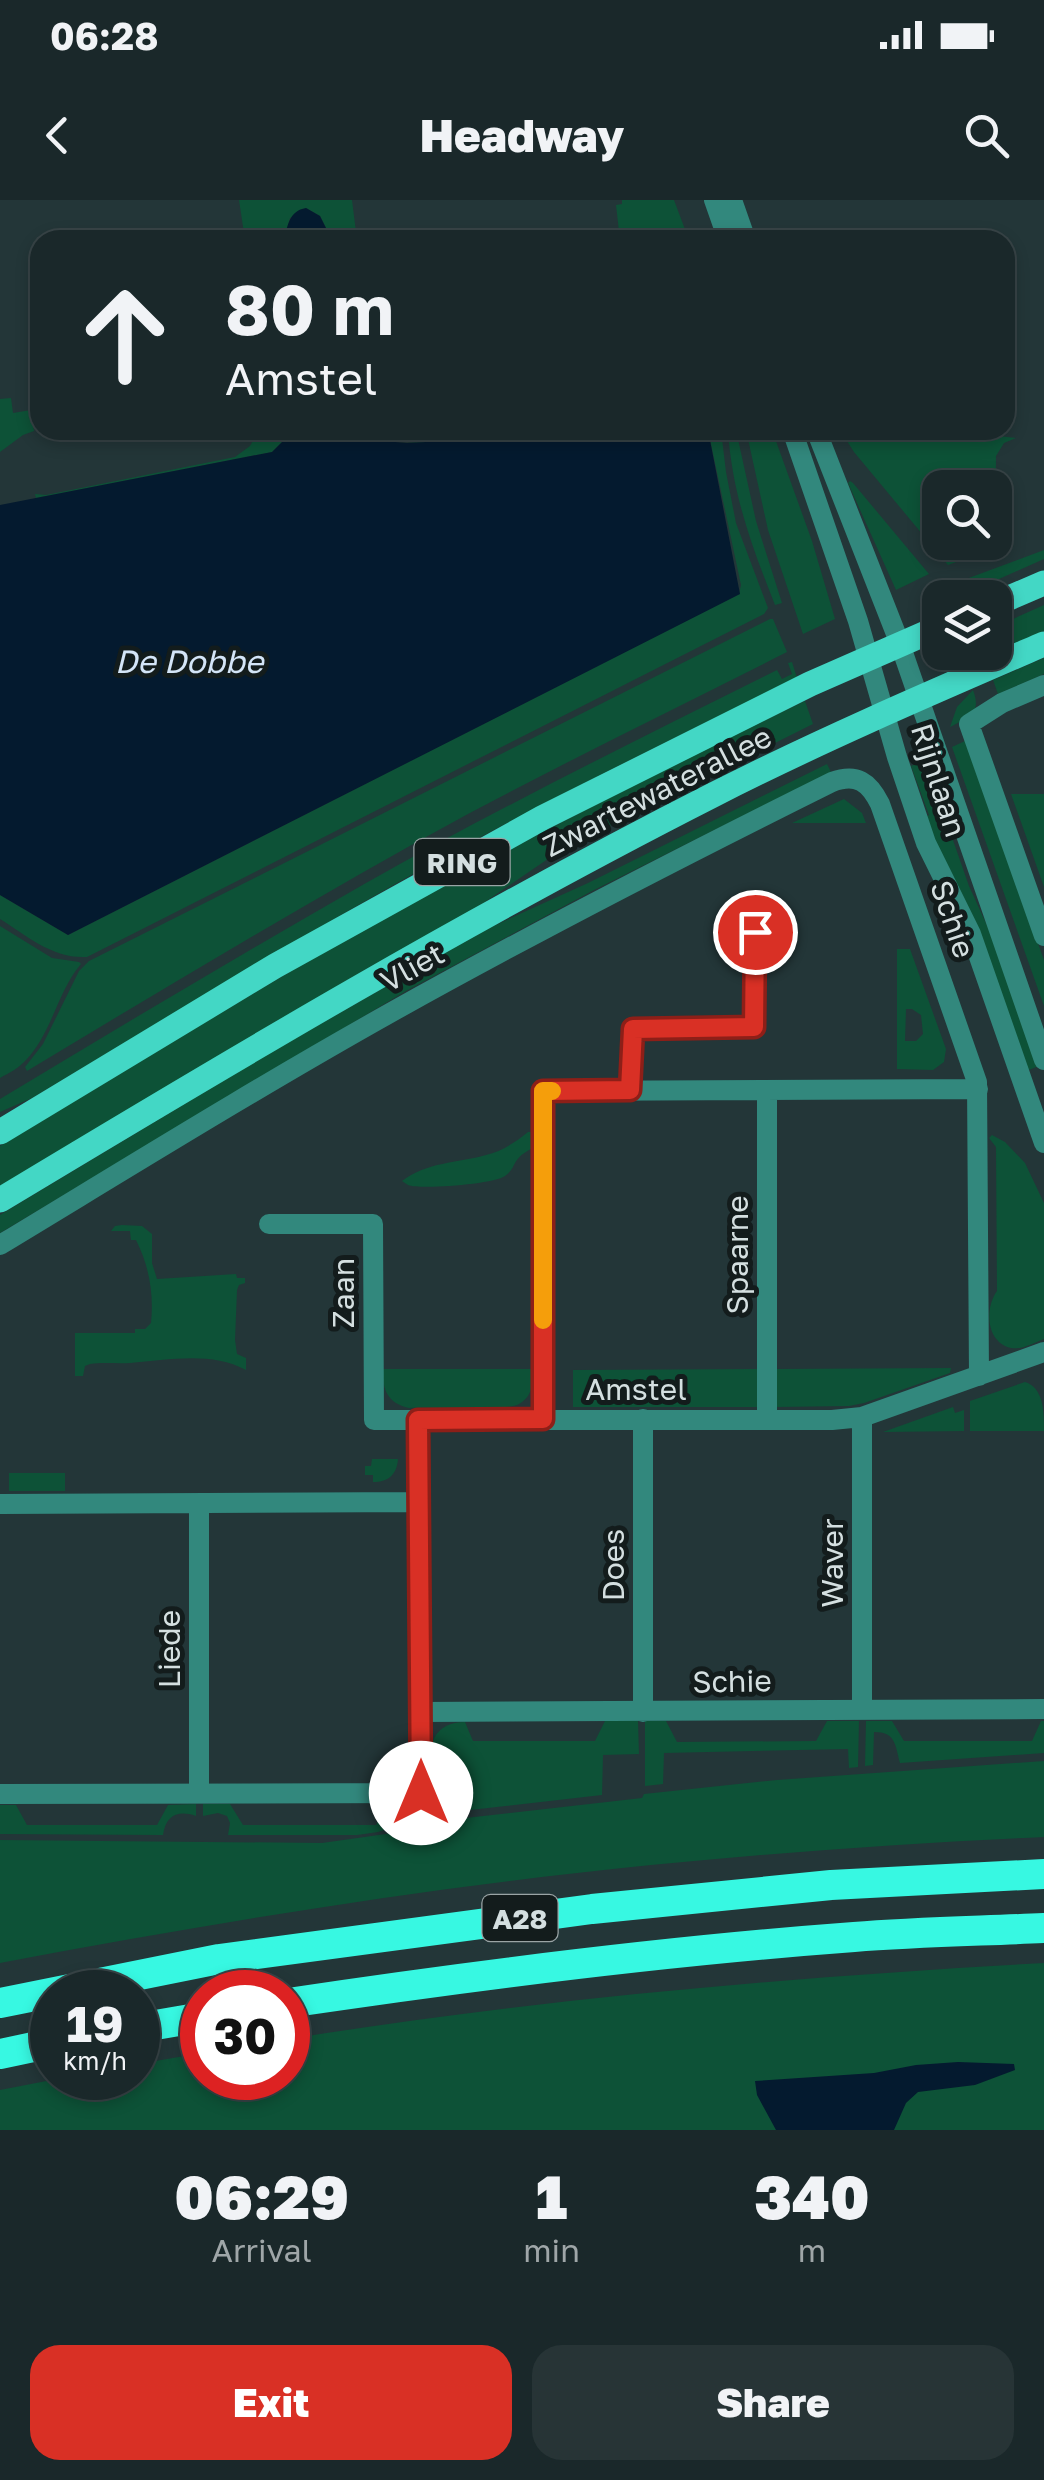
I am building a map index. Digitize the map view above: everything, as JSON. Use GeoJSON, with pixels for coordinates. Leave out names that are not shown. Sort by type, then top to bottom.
{"type":"FeatureCollection","features":[{"type":"Feature","properties":{"kind":"highway","name":"A28"},"geometry":{"type":"LineString","coordinates":[[0,2003],[219,1959],[592,1909],[831,1885],[1044,1874]]}},
{"type":"Feature","properties":{"kind":"highway","name":"A28"},"geometry":{"type":"LineString","coordinates":[[310,2000],[622,1958],[856,1936],[1044,1928]]}},
{"type":"Feature","properties":{"kind":"highway"},"geometry":{"type":"LineString","coordinates":[[0,2054],[30,2048]]}},
{"type":"Feature","properties":{"kind":"main road"},"geometry":{"type":"LineString","coordinates":[[1012,597],[1044,583]]}},
{"type":"Feature","properties":{"kind":"main road","name":"Zwartewaterallee"},"geometry":{"type":"LineString","coordinates":[[0,1132],[275,966],[542,818],[810,684],[922,635]]}},
{"type":"Feature","properties":{"kind":"main road","name":"Zwartewaterallee"},"geometry":{"type":"LineString","coordinates":[[0,1200],[239,1056],[586,862],[831,737],[1044,644]]}},
{"type":"Feature","properties":{"kind":"street"},"geometry":{"type":"LineString","coordinates":[[714,200],[724,230]]}},
{"type":"Feature","properties":{"kind":"street"},"geometry":{"type":"LineString","coordinates":[[732,200],[742,230]]}},
{"type":"Feature","properties":{"kind":"street","name":"Rijnlaan"},"geometry":{"type":"LineString","coordinates":[[795,440],[869,657],[926,844],[971,934],[1044,1143]]}},
{"type":"Feature","properties":{"kind":"street","name":"Rijnlaan"},"geometry":{"type":"LineString","coordinates":[[820,440],[900,644],[1044,1060]]}},
{"type":"Feature","properties":{"kind":"street"},"geometry":{"type":"LineString","coordinates":[[1044,685],[1002,703],[969,724],[1044,936]]}},
{"type":"Feature","properties":{"kind":"street","name":"Vliet"},"geometry":{"type":"LineString","coordinates":[[0,1246],[386,1015],[618,889],[832,782],[847,777],[868,785]]}},
{"type":"Feature","properties":{"kind":"street","name":"Schie"},"geometry":{"type":"LineString","coordinates":[[868,785],[880,804],[964,1039],[978,1089],[979,1376]]}},
{"type":"Feature","properties":{"kind":"street"},"geometry":{"type":"LineString","coordinates":[[630,1090],[633,1029],[754,1027],[755,932]]}},
{"type":"Feature","properties":{"kind":"street"},"geometry":{"type":"LineString","coordinates":[[543,1419],[543,1091],[978,1089]]}},
{"type":"Feature","properties":{"kind":"street","name":"Spaarne"},"geometry":{"type":"LineString","coordinates":[[767,1090],[767,1419]]}},
{"type":"Feature","properties":{"kind":"street","name":"Zaan"},"geometry":{"type":"LineString","coordinates":[[269,1224],[372,1224],[374,1420],[418,1420]]}},
{"type":"Feature","properties":{"kind":"street","name":"Amstel"},"geometry":{"type":"LineString","coordinates":[[418,1420],[862,1417],[1044,1352]]}},
{"type":"Feature","properties":{"kind":"street","name":"Waver"},"geometry":{"type":"LineString","coordinates":[[862,1417],[862,1710]]}},
{"type":"Feature","properties":{"kind":"street","name":"Does"},"geometry":{"type":"LineString","coordinates":[[642,1712],[643,1419]]}},
{"type":"Feature","properties":{"kind":"street"},"geometry":{"type":"LineString","coordinates":[[0,1794],[421,1793],[418,1420]]}},
{"type":"Feature","properties":{"kind":"street"},"geometry":{"type":"LineString","coordinates":[[0,1504],[420,1502]]}},
{"type":"Feature","properties":{"kind":"street","name":"Liede"},"geometry":{"type":"LineString","coordinates":[[199,1504],[200,1793]]}},
{"type":"Feature","properties":{"kind":"street","name":"Schie"},"geometry":{"type":"LineString","coordinates":[[420,1712],[1044,1710]]}},
{"type":"Feature","properties":{"kind":"green space"},"geometry":{"type":"Polygon","coordinates":[[[239,200],[352,200],[356,230],[327,230],[320,216],[306,208],[290,218],[287,230],[244,230],[239,200]]]}},
{"type":"Feature","properties":{"kind":"green space"},"geometry":{"type":"Polygon","coordinates":[[[622,200],[674,200],[685,230],[619,230],[616,205],[622,204],[622,200]]]}},
{"type":"Feature","properties":{"kind":"green space"},"geometry":{"type":"Polygon","coordinates":[[[11,398],[13,413],[30,410],[30,432],[0,452],[0,399],[11,398]]]}},
{"type":"Feature","properties":{"kind":"green space"},"geometry":{"type":"Polygon","coordinates":[[[253,440],[284,440],[272,452],[36,498],[35,494],[235,457],[253,440]]]}},
{"type":"Feature","properties":{"kind":"green space"},"geometry":{"type":"Polygon","coordinates":[[[710,440],[722,440],[736,523],[768,608],[764,614],[87,957],[52,950],[0,919],[0,895],[68,935],[739,594],[741,585],[710,440]]]}},
{"type":"Feature","properties":{"kind":"green space"},"geometry":{"type":"Polygon","coordinates":[[[729,440],[738,440],[756,521],[782,603],[775,605],[744,520],[729,440]]]}},
{"type":"Feature","properties":{"kind":"green space"},"geometry":{"type":"Polygon","coordinates":[[[748,440],[776,440],[835,619],[803,634],[768,530],[748,440]]]}},
{"type":"Feature","properties":{"kind":"green space"},"geometry":{"type":"Polygon","coordinates":[[[846,440],[1011,440],[1004,443],[996,456],[996,470],[922,470],[922,534],[846,440]]]}},
{"type":"Feature","properties":{"kind":"green space"},"geometry":{"type":"Polygon","coordinates":[[[850,481],[853,483],[929,574],[896,590],[850,481]]]}},
{"type":"Feature","properties":{"kind":"green space"},"geometry":{"type":"Polygon","coordinates":[[[1044,550],[1044,559],[997,580],[963,580],[1044,550]]]}},
{"type":"Feature","properties":{"kind":"green space"},"geometry":{"type":"Polygon","coordinates":[[[1044,605],[1044,631],[1012,645],[1012,619],[1044,605]]]}},
{"type":"Feature","properties":{"kind":"green space"},"geometry":{"type":"Polygon","coordinates":[[[770,619],[787,652],[468,814],[27,1071],[25,1067],[43,1044],[79,971],[89,961],[770,619]]]}},
{"type":"Feature","properties":{"kind":"green space"},"geometry":{"type":"Polygon","coordinates":[[[1044,658],[1044,674],[998,694],[993,680],[1044,658]]]}},
{"type":"Feature","properties":{"kind":"green space"},"geometry":{"type":"Polygon","coordinates":[[[792,662],[797,678],[438,860],[32,1098],[0,1112],[0,1099],[366,883],[519,800],[777,670],[782,679],[792,674],[788,663],[792,662]]]}},
{"type":"Feature","properties":{"kind":"green space"},"geometry":{"type":"Polygon","coordinates":[[[973,690],[975,710],[950,727],[957,707],[973,690]]]}},
{"type":"Feature","properties":{"kind":"green space"},"geometry":{"type":"Polygon","coordinates":[[[805,701],[813,724],[561,850],[482,904],[0,1187],[0,1146],[362,931],[613,796],[805,701]]]}},
{"type":"Feature","properties":{"kind":"green space"},"geometry":{"type":"Polygon","coordinates":[[[965,741],[1044,960],[1044,1006],[952,747],[965,741]]]}},
{"type":"Feature","properties":{"kind":"green space"},"geometry":{"type":"Polygon","coordinates":[[[925,760],[1039,1066],[1026,1071],[924,818],[929,815],[911,766],[925,760]]]}},
{"type":"Feature","properties":{"kind":"green space"},"geometry":{"type":"Polygon","coordinates":[[[827,764],[831,772],[594,890],[406,991],[0,1233],[0,1215],[266,1055],[489,928],[827,764]]]}},
{"type":"Feature","properties":{"kind":"green space"},"geometry":{"type":"Polygon","coordinates":[[[1011,794],[1044,794],[1044,887],[1011,794]]]}},
{"type":"Feature","properties":{"kind":"green space"},"geometry":{"type":"Polygon","coordinates":[[[844,799],[862,813],[866,823],[792,823],[844,799]]]}},
{"type":"Feature","properties":{"kind":"green space"},"geometry":{"type":"Polygon","coordinates":[[[0,926],[52,958],[81,964],[35,1049],[0,1078],[0,926]]]}},
{"type":"Feature","properties":{"kind":"green space"},"geometry":{"type":"Polygon","coordinates":[[[897,949],[910,949],[946,1049],[944,1062],[933,1070],[897,1069],[897,949]],[[906,1009],[905,1041],[916,1041],[923,1034],[921,1015],[906,1009]]]}},
{"type":"Feature","properties":{"kind":"green space"},"geometry":{"type":"Polygon","coordinates":[[[533,1132],[533,1148],[498,1179],[427,1187],[402,1181],[432,1167],[498,1151],[533,1132]]]}},
{"type":"Feature","properties":{"kind":"green space"},"geometry":{"type":"Polygon","coordinates":[[[992,1135],[1005,1142],[1025,1163],[1044,1203],[1044,1339],[1019,1348],[996,1339],[990,1323],[990,1306],[997,1291],[996,1147],[989,1138],[992,1135]]]}},
{"type":"Feature","properties":{"kind":"green space"},"geometry":{"type":"Polygon","coordinates":[[[122,1225],[142,1226],[152,1234],[152,1263],[157,1279],[236,1274],[237,1278],[245,1278],[237,1290],[235,1340],[237,1354],[246,1358],[246,1370],[218,1360],[189,1358],[90,1364],[85,1366],[83,1376],[75,1376],[75,1333],[135,1333],[135,1329],[145,1329],[151,1323],[151,1290],[136,1240],[131,1240],[130,1231],[111,1231],[122,1225]]]}},
{"type":"Feature","properties":{"kind":"green space"},"geometry":{"type":"Polygon","coordinates":[[[951,1368],[950,1373],[864,1403],[776,1407],[776,1369],[951,1368]]]}},
{"type":"Feature","properties":{"kind":"green space"},"geometry":{"type":"Polygon","coordinates":[[[382,1369],[533,1369],[533,1379],[527,1397],[511,1406],[409,1408],[396,1403],[388,1394],[382,1369]]]}},
{"type":"Feature","properties":{"kind":"green space"},"geometry":{"type":"Polygon","coordinates":[[[758,1369],[758,1407],[573,1407],[573,1370],[758,1369]]]}},
{"type":"Feature","properties":{"kind":"green space"},"geometry":{"type":"Polygon","coordinates":[[[1025,1382],[1039,1395],[1044,1431],[970,1431],[970,1401],[1025,1382]]]}},
{"type":"Feature","properties":{"kind":"green space"},"geometry":{"type":"Polygon","coordinates":[[[953,1407],[955,1413],[964,1410],[964,1431],[883,1432],[953,1407]]]}},
{"type":"Feature","properties":{"kind":"green space"},"geometry":{"type":"Polygon","coordinates":[[[372,1459],[398,1459],[396,1469],[384,1481],[373,1482],[373,1475],[365,1475],[365,1466],[371,1466],[372,1459]]]}},
{"type":"Feature","properties":{"kind":"green space"},"geometry":{"type":"Polygon","coordinates":[[[9,1473],[65,1473],[65,1491],[9,1491],[9,1473]]]}},
{"type":"Feature","properties":{"kind":"green space"},"geometry":{"type":"Polygon","coordinates":[[[605,1721],[638,1721],[639,1754],[603,1755],[602,1795],[435,1814],[428,1804],[430,1751],[440,1730],[450,1724],[465,1722],[473,1741],[595,1741],[605,1721]]]}},
{"type":"Feature","properties":{"kind":"green space"},"geometry":{"type":"Polygon","coordinates":[[[645,1721],[666,1721],[677,1742],[816,1741],[827,1721],[859,1721],[858,1767],[849,1768],[848,1749],[664,1753],[663,1784],[645,1786],[645,1721]]]}},
{"type":"Feature","properties":{"kind":"green space"},"geometry":{"type":"Polygon","coordinates":[[[866,1721],[892,1721],[904,1741],[1032,1741],[1044,1721],[1044,1753],[900,1763],[891,1737],[874,1732],[873,1765],[865,1766],[866,1721]]]}},
{"type":"Feature","properties":{"kind":"green space"},"geometry":{"type":"Polygon","coordinates":[[[1044,1761],[1044,1837],[798,1852],[569,1874],[325,1907],[0,1963],[0,1840],[322,1843],[407,1831],[439,1821],[642,1798],[644,1794],[777,1780],[1044,1761]]]}},
{"type":"Feature","properties":{"kind":"green space"},"geometry":{"type":"Polygon","coordinates":[[[196,1804],[196,1816],[174,1816],[163,1835],[0,1834],[0,1805],[16,1805],[27,1825],[157,1825],[168,1805],[196,1804]]]}},
{"type":"Feature","properties":{"kind":"green space"},"geometry":{"type":"Polygon","coordinates":[[[203,1804],[230,1804],[243,1825],[376,1825],[387,1805],[419,1804],[429,1816],[357,1835],[228,1835],[227,1816],[203,1816],[203,1804]]]}},
{"type":"Feature","properties":{"kind":"green space"},"geometry":{"type":"Polygon","coordinates":[[[1044,1963],[1044,2130],[0,2130],[0,2090],[30,2084],[30,2100],[160,2100],[160,2060],[180,2057],[180,2100],[310,2100],[310,2036],[476,2012],[854,1975],[1044,1963]]]}},
{"type":"Feature","properties":{"kind":"water"},"geometry":{"type":"Polygon","coordinates":[[[306,208],[320,216],[327,230],[286,230],[293,215],[306,208]]]}},
{"type":"Feature","properties":{"kind":"water","name":"De Dobbe"},"geometry":{"type":"Polygon","coordinates":[[[284,440],[710,440],[740,594],[68,935],[0,895],[0,505],[272,452],[284,440]]]}},
{"type":"Feature","properties":{"kind":"water"},"geometry":{"type":"Polygon","coordinates":[[[958,2062],[1014,2064],[1015,2070],[975,2085],[918,2092],[906,2103],[894,2130],[776,2130],[757,2095],[755,2081],[874,2073],[958,2062]]]}},
{"type":"Feature","properties":{"kind":"slow traffic"},"geometry":{"type":"LineString","coordinates":[[543,1320],[543,1091],[552,1091]]}},
{"type":"Feature","properties":{"kind":"route"},"geometry":{"type":"LineString","coordinates":[[421,1793],[418,1420],[543,1419],[543,1091],[630,1090],[633,1029],[754,1027],[755,932]]}}]}
